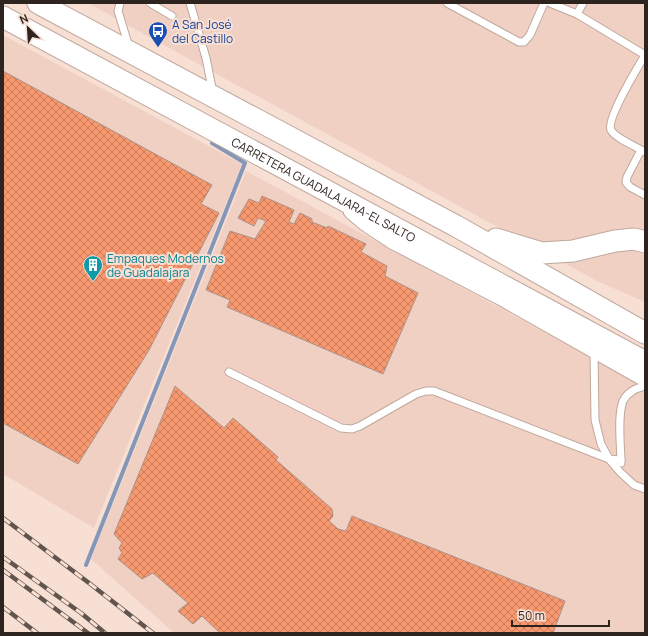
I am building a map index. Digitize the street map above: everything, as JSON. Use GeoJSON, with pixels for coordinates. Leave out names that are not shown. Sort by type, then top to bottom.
{"type":"FeatureCollection","features":[{"type":"Feature","properties":{"kind":"main road"},"geometry":{"type":"LineString","coordinates":[[38,3],[456,226],[645,333]]}},
{"type":"Feature","properties":{"kind":"main road","name":"CARRETERA GUADALAJARA-EL SALTO"},"geometry":{"type":"LineString","coordinates":[[3,17],[645,362]]}},
{"type":"Feature","properties":{"kind":"main road"},"geometry":{"type":"LineString","coordinates":[[456,226],[542,253],[573,251],[615,241],[634,239],[645,242]]}},
{"type":"Feature","properties":{"kind":"main road"},"geometry":{"type":"LineString","coordinates":[[556,315],[599,327],[645,346]]}},
{"type":"Feature","properties":{"kind":"street"},"geometry":{"type":"LineString","coordinates":[[336,196],[365,223],[392,240],[500,297],[645,379]]}},
{"type":"Feature","properties":{"kind":"lane"},"geometry":{"type":"LineString","coordinates":[[120,3],[118,11],[131,53]]}},
{"type":"Feature","properties":{"kind":"lane"},"geometry":{"type":"LineString","coordinates":[[150,3],[172,16]]}},
{"type":"Feature","properties":{"kind":"lane"},"geometry":{"type":"LineString","coordinates":[[190,3],[206,58],[214,97]]}},
{"type":"Feature","properties":{"kind":"lane"},"geometry":{"type":"LineString","coordinates":[[447,3],[518,42],[524,42],[530,35],[544,3]]}},
{"type":"Feature","properties":{"kind":"lane"},"geometry":{"type":"LineString","coordinates":[[550,3],[577,14],[645,55],[614,112],[610,125],[616,136],[643,151],[627,176],[626,182],[630,187],[645,195]]}},
{"type":"Feature","properties":{"kind":"lane"},"geometry":{"type":"LineString","coordinates":[[577,14],[583,3]]}},
{"type":"Feature","properties":{"kind":"lane"},"geometry":{"type":"LineString","coordinates":[[594,350],[595,420],[601,444],[609,459],[620,472],[634,485],[645,489]]}},
{"type":"Feature","properties":{"kind":"lane"},"geometry":{"type":"LineString","coordinates":[[229,372],[341,428],[352,429],[360,426],[416,394],[426,391],[434,391],[609,459],[621,460]]}},
{"type":"Feature","properties":{"kind":"lane"},"geometry":{"type":"LineString","coordinates":[[620,472],[620,415],[623,401],[629,393],[645,386]]}},
{"type":"Feature","properties":{"kind":"shaded area"},"geometry":{"type":"Polygon","coordinates":[[[88,3],[645,3],[645,302],[597,281],[88,3]]]}},
{"type":"Feature","properties":{"kind":"shaded area","name":"Empaques Modernos de Guadalajara"},"geometry":{"type":"Polygon","coordinates":[[[3,35],[242,164],[94,528],[3,474],[3,35]]]}},
{"type":"Feature","properties":{"kind":"shaded area"},"geometry":{"type":"Polygon","coordinates":[[[246,171],[645,386],[645,633],[174,633],[91,559],[246,171]]]}},
{"type":"Feature","properties":{"kind":"building","name":"Empaques Modernos de Guadalajara"},"geometry":{"type":"Polygon","coordinates":[[[3,71],[212,185],[201,204],[219,213],[149,350],[78,464],[3,423],[3,71]]]}},
{"type":"Feature","properties":{"kind":"building"},"geometry":{"type":"Polygon","coordinates":[[[262,196],[294,210],[289,222],[294,224],[300,213],[312,219],[312,222],[327,228],[328,226],[366,244],[361,252],[387,266],[385,276],[418,293],[383,374],[227,307],[230,300],[206,290],[230,231],[255,239],[266,221],[258,218],[254,226],[238,218],[249,199],[259,203],[262,196]]]}},
{"type":"Feature","properties":{"kind":"building"},"geometry":{"type":"Polygon","coordinates":[[[175,386],[224,428],[233,418],[278,457],[276,460],[332,509],[333,516],[329,521],[338,529],[346,531],[352,516],[565,601],[553,633],[220,633],[202,616],[193,624],[178,611],[188,603],[153,573],[142,579],[118,559],[122,553],[119,548],[122,543],[114,534],[175,386]]]}},
{"type":"Feature","properties":{"kind":"waterway"},"geometry":{"type":"LineString","coordinates":[[86,565],[245,163],[212,143]]}},
{"type":"Feature","properties":{"kind":"railway"},"geometry":{"type":"LineString","coordinates":[[3,518],[153,633]]}},
{"type":"Feature","properties":{"kind":"railway"},"geometry":{"type":"LineString","coordinates":[[3,557],[81,613],[105,633]]}},
{"type":"Feature","properties":{"kind":"railway"},"geometry":{"type":"LineString","coordinates":[[3,570],[88,633]]}},
{"type":"Feature","properties":{"kind":"railway"},"geometry":{"type":"LineString","coordinates":[[3,607],[37,633]]}},
{"type":"Feature","properties":{"kind":"place","name":"A San José del Castillo"},"geometry":{"type":"Point","coordinates":[158,48]}},
{"type":"Feature","properties":{"kind":"place","name":"Empaques Modernos de Guadalajara"},"geometry":{"type":"Point","coordinates":[93,282]}}]}
